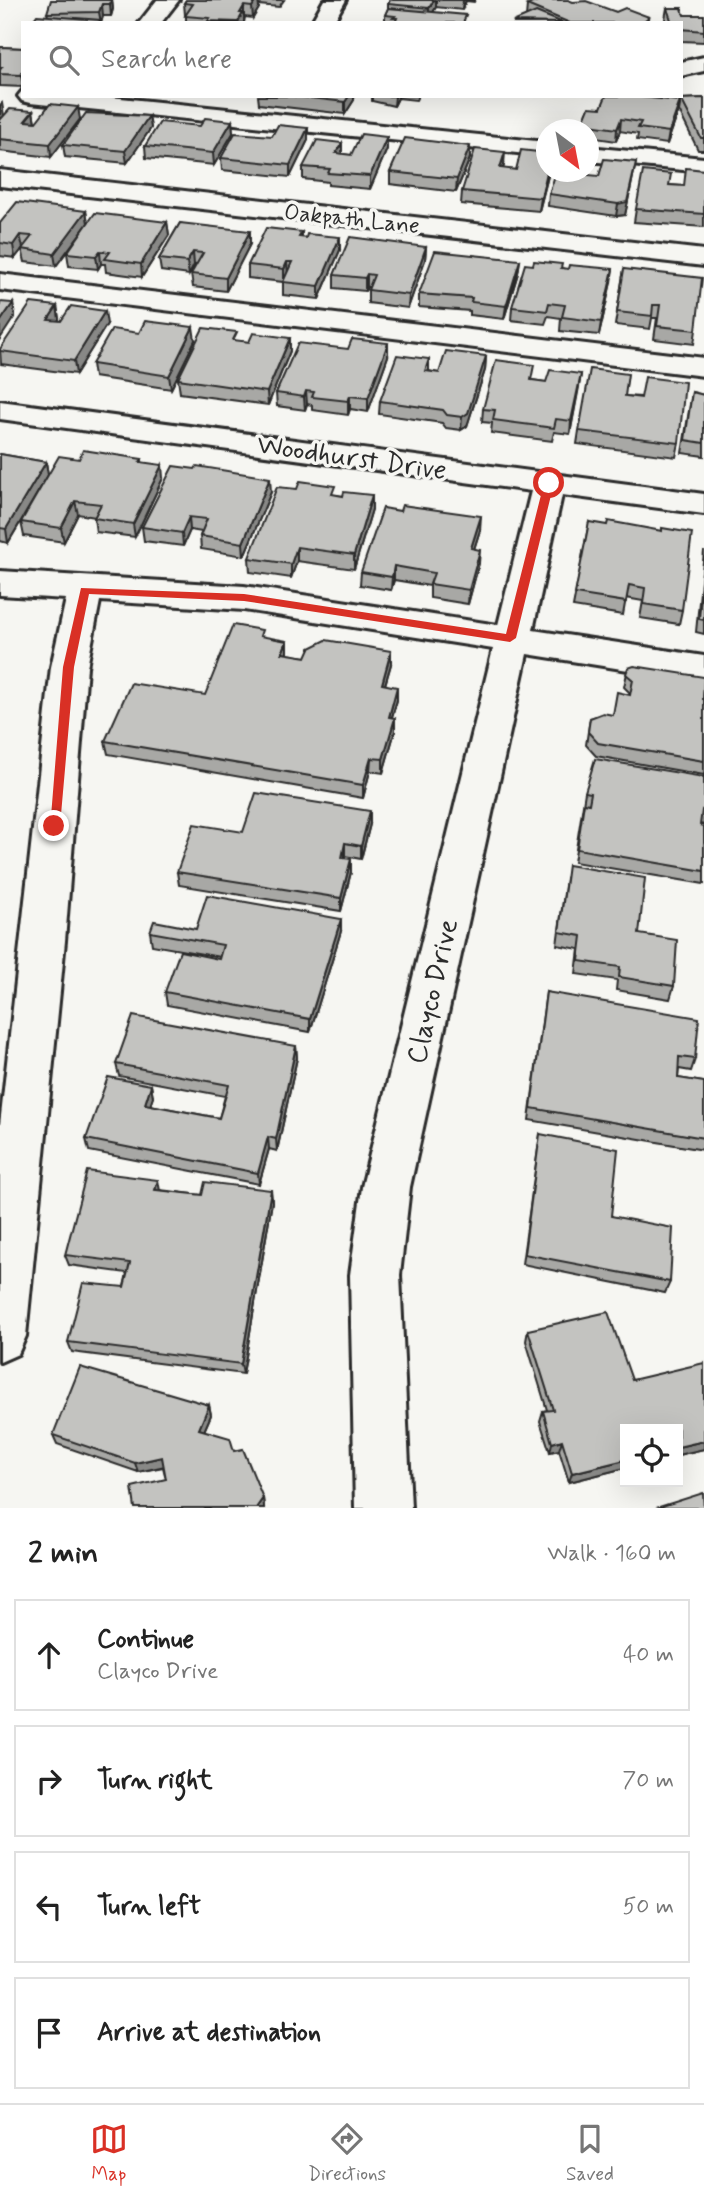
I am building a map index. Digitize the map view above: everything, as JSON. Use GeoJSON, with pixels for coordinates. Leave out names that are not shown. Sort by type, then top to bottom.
{"type":"FeatureCollection","features":[{"type":"Feature","properties":{"kind":"street"},"geometry":{"type":"LineString","coordinates":[[152,21],[168,0]]}},
{"type":"Feature","properties":{"kind":"street"},"geometry":{"type":"LineString","coordinates":[[324,21],[335,0]]}},
{"type":"Feature","properties":{"kind":"street"},"geometry":{"type":"LineString","coordinates":[[683,69],[704,64]]}},
{"type":"Feature","properties":{"kind":"street"},"geometry":{"type":"LineString","coordinates":[[74,98],[536,148]]}},
{"type":"Feature","properties":{"kind":"street"},"geometry":{"type":"LineString","coordinates":[[599,155],[704,165]]}},
{"type":"Feature","properties":{"kind":"street","name":"Oakpath Lane"},"geometry":{"type":"LineString","coordinates":[[0,178],[704,258]]}},
{"type":"Feature","properties":{"kind":"street"},"geometry":{"type":"LineString","coordinates":[[0,282],[704,367]]}},
{"type":"Feature","properties":{"kind":"street","name":"Woodhurst Drive"},"geometry":{"type":"LineString","coordinates":[[0,410],[704,504]]}},
{"type":"Feature","properties":{"kind":"street","name":"Clayco Drive"},"geometry":{"type":"LineString","coordinates":[[383,1508],[375,1275],[386,1187],[510,638],[549,483]]}},
{"type":"Feature","properties":{"kind":"street"},"geometry":{"type":"LineString","coordinates":[[0,583],[244,598],[704,669]]}},
{"type":"Feature","properties":{"kind":"street"},"geometry":{"type":"LineString","coordinates":[[0,1336],[3,1334],[44,941],[69,667],[85,590]]}},
{"type":"Feature","properties":{"kind":"building"},"geometry":{"type":"Polygon","coordinates":[[[51,0],[111,0],[110,4],[102,4],[99,12],[47,13],[51,0]]]}},
{"type":"Feature","properties":{"kind":"building"},"geometry":{"type":"Polygon","coordinates":[[[186,0],[256,0],[252,7],[244,6],[239,21],[208,21],[210,18],[185,16],[193,4],[184,3],[186,0]]]}},
{"type":"Feature","properties":{"kind":"building"},"geometry":{"type":"Polygon","coordinates":[[[390,0],[434,0],[429,8],[388,4],[390,0]]]}},
{"type":"Feature","properties":{"kind":"building"},"geometry":{"type":"Polygon","coordinates":[[[540,0],[586,1],[616,12],[625,8],[649,17],[644,21],[565,21],[527,5],[540,0]]]}},
{"type":"Feature","properties":{"kind":"building"},"geometry":{"type":"Polygon","coordinates":[[[388,8],[466,15],[464,21],[396,21],[397,18],[393,18],[395,16],[385,15],[388,8]]]}},
{"type":"Feature","properties":{"kind":"building"},"geometry":{"type":"Polygon","coordinates":[[[667,8],[682,8],[684,15],[704,15],[704,31],[683,29],[683,21],[671,21],[667,8]]]}},
{"type":"Feature","properties":{"kind":"building"},"geometry":{"type":"Polygon","coordinates":[[[536,12],[558,21],[515,21],[536,12]]]}},
{"type":"Feature","properties":{"kind":"building"},"geometry":{"type":"Polygon","coordinates":[[[37,15],[100,20],[100,21],[32,21],[37,15]]]}},
{"type":"Feature","properties":{"kind":"building"},"geometry":{"type":"Polygon","coordinates":[[[0,47],[21,48],[21,75],[0,74],[0,47]]]}},
{"type":"Feature","properties":{"kind":"building"},"geometry":{"type":"Polygon","coordinates":[[[310,98],[348,98],[345,102],[310,98]]]}},
{"type":"Feature","properties":{"kind":"building"},"geometry":{"type":"Polygon","coordinates":[[[605,98],[680,101],[669,132],[638,128],[641,122],[621,119],[617,129],[599,126],[599,119],[584,119],[589,107],[601,108],[605,98]]]}},
{"type":"Feature","properties":{"kind":"building"},"geometry":{"type":"Polygon","coordinates":[[[704,98],[704,138],[701,138],[681,99],[704,98]]]}},
{"type":"Feature","properties":{"kind":"building"},"geometry":{"type":"Polygon","coordinates":[[[50,104],[78,107],[50,144],[0,139],[0,120],[10,109],[33,111],[25,121],[36,122],[50,104]]]}},
{"type":"Feature","properties":{"kind":"building"},"geometry":{"type":"Polygon","coordinates":[[[86,113],[149,116],[125,151],[63,145],[86,113]]]}},
{"type":"Feature","properties":{"kind":"building"},"geometry":{"type":"Polygon","coordinates":[[[205,118],[232,121],[213,153],[145,146],[160,122],[200,126],[205,118]]]}},
{"type":"Feature","properties":{"kind":"building"},"geometry":{"type":"Polygon","coordinates":[[[278,125],[308,128],[290,165],[221,158],[235,133],[272,136],[278,125]]]}},
{"type":"Feature","properties":{"kind":"building"},"geometry":{"type":"Polygon","coordinates":[[[361,134],[387,137],[370,176],[328,173],[330,169],[303,167],[317,140],[342,143],[336,153],[351,155],[361,134]]]}},
{"type":"Feature","properties":{"kind":"building"},"geometry":{"type":"Polygon","coordinates":[[[405,138],[470,146],[457,179],[390,172],[405,138]]]}},
{"type":"Feature","properties":{"kind":"building"},"geometry":{"type":"Polygon","coordinates":[[[475,149],[505,152],[500,168],[516,170],[521,150],[536,152],[536,182],[545,182],[541,198],[462,191],[475,149]]]}},
{"type":"Feature","properties":{"kind":"building"},"geometry":{"type":"Polygon","coordinates":[[[604,159],[636,162],[627,202],[618,204],[549,194],[553,182],[599,182],[604,159]]]}},
{"type":"Feature","properties":{"kind":"building"},"geometry":{"type":"Polygon","coordinates":[[[686,168],[704,170],[704,214],[636,209],[643,171],[671,174],[669,185],[684,186],[686,168]]]}},
{"type":"Feature","properties":{"kind":"building"},"geometry":{"type":"Polygon","coordinates":[[[17,202],[86,211],[54,254],[22,249],[32,236],[20,235],[13,245],[0,243],[0,223],[17,202]]]}},
{"type":"Feature","properties":{"kind":"building"},"geometry":{"type":"Polygon","coordinates":[[[95,213],[167,222],[141,264],[105,259],[110,252],[100,251],[96,256],[67,253],[95,213]]]}},
{"type":"Feature","properties":{"kind":"building"},"geometry":{"type":"Polygon","coordinates":[[[180,223],[250,231],[226,278],[191,274],[203,253],[193,252],[187,262],[159,259],[180,223]]]}},
{"type":"Feature","properties":{"kind":"building"},"geometry":{"type":"Polygon","coordinates":[[[266,228],[302,232],[299,237],[306,238],[307,234],[340,237],[319,286],[283,282],[292,262],[287,262],[284,269],[248,265],[266,228]]]}},
{"type":"Feature","properties":{"kind":"building"},"geometry":{"type":"Polygon","coordinates":[[[350,237],[426,247],[409,295],[368,290],[374,275],[367,274],[365,278],[334,275],[350,237]]]}},
{"type":"Feature","properties":{"kind":"building"},"geometry":{"type":"Polygon","coordinates":[[[435,251],[520,260],[506,306],[471,302],[472,298],[419,294],[435,251]]]}},
{"type":"Feature","properties":{"kind":"building"},"geometry":{"type":"Polygon","coordinates":[[[534,261],[562,264],[561,268],[568,269],[569,265],[613,269],[601,322],[562,317],[565,305],[549,303],[547,311],[512,307],[525,264],[533,265],[534,261]]]}},
{"type":"Feature","properties":{"kind":"building"},"geometry":{"type":"Polygon","coordinates":[[[624,269],[702,278],[696,330],[657,326],[660,305],[653,305],[652,316],[617,312],[624,269]]]}},
{"type":"Feature","properties":{"kind":"building"},"geometry":{"type":"Polygon","coordinates":[[[0,302],[13,303],[0,322],[0,302]]]}},
{"type":"Feature","properties":{"kind":"building"},"geometry":{"type":"Polygon","coordinates":[[[31,303],[57,306],[48,320],[61,321],[71,306],[105,311],[74,361],[0,351],[31,303]]]}},
{"type":"Feature","properties":{"kind":"building"},"geometry":{"type":"Polygon","coordinates":[[[145,321],[193,327],[169,376],[92,364],[112,329],[139,333],[145,321]]]}},
{"type":"Feature","properties":{"kind":"building"},"geometry":{"type":"Polygon","coordinates":[[[203,328],[237,332],[233,340],[249,342],[253,333],[290,338],[267,392],[178,379],[203,328]]]}},
{"type":"Feature","properties":{"kind":"building"},"geometry":{"type":"Polygon","coordinates":[[[352,339],[388,343],[368,398],[350,396],[348,401],[312,397],[314,392],[306,391],[304,397],[276,393],[298,343],[348,349],[352,339]]]}},
{"type":"Feature","properties":{"kind":"building"},"geometry":{"type":"Polygon","coordinates":[[[446,351],[486,356],[468,413],[462,417],[447,415],[443,410],[380,401],[397,355],[429,359],[425,371],[439,373],[446,351]]]}},
{"type":"Feature","properties":{"kind":"building"},"geometry":{"type":"Polygon","coordinates":[[[496,360],[534,365],[531,380],[546,382],[550,370],[581,374],[571,421],[556,419],[554,428],[493,420],[495,410],[483,409],[496,360]]]}},
{"type":"Feature","properties":{"kind":"building"},"geometry":{"type":"Polygon","coordinates":[[[590,369],[628,374],[625,396],[641,398],[645,377],[685,382],[679,443],[579,431],[590,369]]]}},
{"type":"Feature","properties":{"kind":"building"},"geometry":{"type":"Polygon","coordinates":[[[692,392],[704,395],[704,443],[685,440],[692,392]]]}},
{"type":"Feature","properties":{"kind":"building"},"geometry":{"type":"Polygon","coordinates":[[[83,450],[142,459],[140,462],[162,465],[133,524],[94,518],[101,504],[75,501],[61,528],[21,522],[59,456],[79,459],[83,450]]]}},
{"type":"Feature","properties":{"kind":"building"},"geometry":{"type":"Polygon","coordinates":[[[0,454],[46,462],[6,529],[0,528],[0,454]]]}},
{"type":"Feature","properties":{"kind":"building"},"geometry":{"type":"Polygon","coordinates":[[[173,466],[195,469],[197,466],[270,478],[243,543],[200,536],[207,519],[189,517],[182,533],[142,527],[173,466]]]}},
{"type":"Feature","properties":{"kind":"building"},"geometry":{"type":"Polygon","coordinates":[[[300,481],[335,486],[332,494],[343,496],[344,492],[372,495],[354,555],[297,547],[291,564],[249,558],[277,487],[297,489],[300,481]]]}},
{"type":"Feature","properties":{"kind":"building"},"geometry":{"type":"Polygon","coordinates":[[[402,505],[481,516],[471,548],[480,550],[469,590],[430,584],[434,573],[394,566],[392,577],[361,572],[383,508],[400,511],[402,505]]]}},
{"type":"Feature","properties":{"kind":"building"},"geometry":{"type":"Polygon","coordinates":[[[608,521],[662,531],[662,528],[692,533],[682,610],[643,604],[645,588],[629,585],[626,602],[575,594],[589,522],[607,525],[608,521]]]}},
{"type":"Feature","properties":{"kind":"building"},"geometry":{"type":"Polygon","coordinates":[[[704,561],[704,620],[699,619],[704,561]]]}},
{"type":"Feature","properties":{"kind":"building"},"geometry":{"type":"Polygon","coordinates":[[[233,625],[262,630],[260,636],[287,641],[282,653],[306,657],[310,648],[326,640],[391,651],[382,684],[397,687],[389,717],[395,718],[383,759],[371,758],[363,785],[105,741],[131,683],[205,695],[233,625]]]}},
{"type":"Feature","properties":{"kind":"building"},"geometry":{"type":"Polygon","coordinates":[[[634,666],[704,677],[704,761],[598,743],[588,732],[590,718],[603,713],[613,715],[617,692],[630,695],[633,680],[626,674],[628,668],[634,666]]]}},
{"type":"Feature","properties":{"kind":"building"},"geometry":{"type":"Polygon","coordinates":[[[595,759],[704,777],[704,811],[702,810],[700,825],[704,826],[704,871],[577,849],[584,803],[589,804],[591,793],[585,792],[595,759]]]}},
{"type":"Feature","properties":{"kind":"building"},"geometry":{"type":"Polygon","coordinates":[[[256,793],[370,811],[361,846],[345,843],[342,858],[351,859],[341,898],[177,872],[194,824],[243,832],[256,793]]]}},
{"type":"Feature","properties":{"kind":"building"},"geometry":{"type":"Polygon","coordinates":[[[568,865],[645,878],[639,934],[677,940],[674,986],[619,977],[620,967],[579,961],[582,936],[559,932],[568,865]]]}},
{"type":"Feature","properties":{"kind":"building"},"geometry":{"type":"Polygon","coordinates":[[[207,895],[341,919],[310,1019],[165,992],[180,951],[219,959],[223,945],[150,932],[154,921],[196,929],[207,895]]]}},
{"type":"Feature","properties":{"kind":"building"},"geometry":{"type":"Polygon","coordinates":[[[546,992],[699,1018],[695,1059],[679,1057],[678,1078],[704,1082],[704,1138],[531,1108],[546,992]]]}},
{"type":"Feature","properties":{"kind":"building"},"geometry":{"type":"Polygon","coordinates":[[[133,1016],[296,1046],[276,1139],[268,1137],[258,1173],[86,1139],[108,1077],[151,1085],[145,1104],[219,1118],[229,1085],[116,1064],[133,1016]]]}},
{"type":"Feature","properties":{"kind":"building"},"geometry":{"type":"Polygon","coordinates":[[[540,1134],[618,1149],[611,1216],[673,1228],[670,1282],[524,1254],[540,1134]]]}},
{"type":"Feature","properties":{"kind":"building"},"geometry":{"type":"Polygon","coordinates":[[[87,1171],[158,1180],[155,1190],[202,1195],[205,1182],[271,1190],[241,1364],[68,1342],[83,1283],[124,1287],[130,1263],[65,1255],[87,1171]]]}},
{"type":"Feature","properties":{"kind":"building"},"geometry":{"type":"Polygon","coordinates":[[[608,1312],[632,1380],[704,1363],[704,1441],[683,1446],[683,1424],[620,1424],[620,1461],[572,1473],[562,1440],[552,1443],[543,1411],[553,1410],[528,1330],[608,1312]]]}},
{"type":"Feature","properties":{"kind":"building"},"geometry":{"type":"Polygon","coordinates":[[[80,1367],[209,1405],[199,1429],[230,1438],[234,1451],[243,1449],[263,1498],[256,1508],[135,1508],[132,1487],[166,1479],[162,1457],[135,1463],[53,1435],[80,1367]]]}},
{"type":"Feature","properties":{"kind":"building"},"geometry":{"type":"Polygon","coordinates":[[[703,1493],[704,1508],[656,1508],[703,1493]]]}},
{"type":"Feature","properties":{"kind":"route"},"geometry":{"type":"LineString","coordinates":[[54,826],[69,667],[85,590],[244,598],[510,638],[549,483]]}}]}
